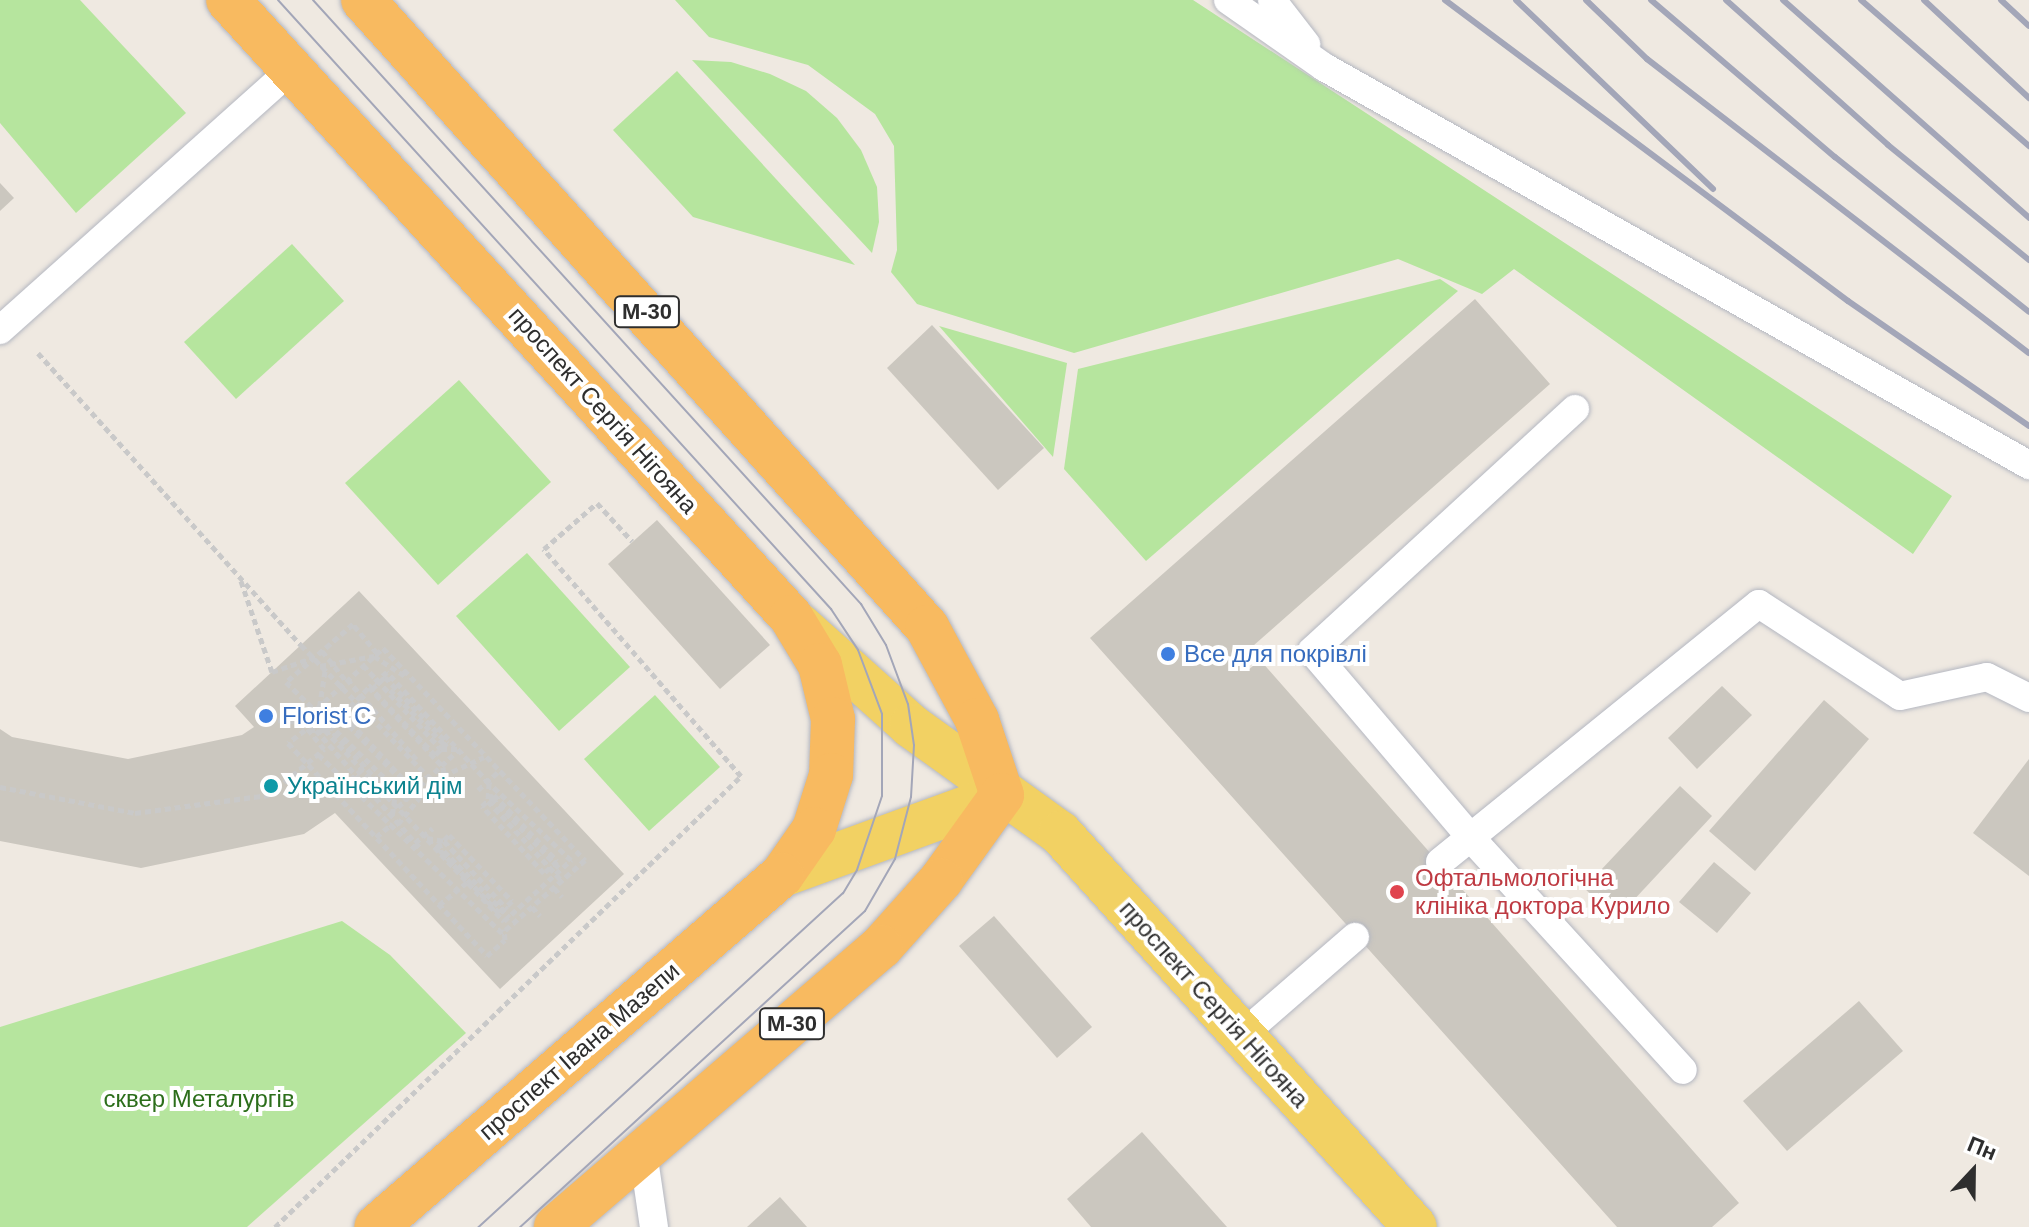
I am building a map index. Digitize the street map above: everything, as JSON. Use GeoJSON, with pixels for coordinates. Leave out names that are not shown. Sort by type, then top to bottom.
{"type":"FeatureCollection","features":[{"type":"Feature","properties":{"kind":"highway","name":"проспект Сергія Нігояна"},"geometry":{"type":"LineString","coordinates":[[228,0],[791,617]]}},
{"type":"Feature","properties":{"kind":"highway","name":"М-30"},"geometry":{"type":"LineString","coordinates":[[363,0],[855,541],[927,627],[977,720],[1002,795],[941,880],[881,947],[556,1227]]}},
{"type":"Feature","properties":{"kind":"highway","name":"проспект Івана Мазепи"},"geometry":{"type":"LineString","coordinates":[[376,1227],[782,875],[814,829],[831,775],[833,719],[820,665],[791,617]]}},
{"type":"Feature","properties":{"kind":"main road","name":"проспект Сергія Нігояна"},"geometry":{"type":"LineString","coordinates":[[791,617],[911,726],[1002,795],[1060,833],[1415,1227]]}},
{"type":"Feature","properties":{"kind":"main road","name":"проспект Івана Мазепи"},"geometry":{"type":"LineString","coordinates":[[782,875],[1002,795]]}},
{"type":"Feature","properties":{"kind":"lane"},"geometry":{"type":"LineString","coordinates":[[1228,0],[1324,67],[2029,465]]}},
{"type":"Feature","properties":{"kind":"lane"},"geometry":{"type":"LineString","coordinates":[[1272,0],[1324,67]]}},
{"type":"Feature","properties":{"kind":"lane"},"geometry":{"type":"LineString","coordinates":[[5,326],[292,69]]}},
{"type":"Feature","properties":{"kind":"lane"},"geometry":{"type":"LineString","coordinates":[[1575,409],[1312,651],[1471,838],[1683,1070]]}},
{"type":"Feature","properties":{"kind":"lane"},"geometry":{"type":"LineString","coordinates":[[1440,862],[1759,604],[1900,696],[1987,677],[2029,698]]}},
{"type":"Feature","properties":{"kind":"lane"},"geometry":{"type":"LineString","coordinates":[[1241,1036],[1355,937]]}},
{"type":"Feature","properties":{"kind":"lane"},"geometry":{"type":"LineString","coordinates":[[643,1152],[654,1227]]}},
{"type":"Feature","properties":{"kind":"path"},"geometry":{"type":"LineString","coordinates":[[5,326],[313,658],[447,796],[347,679]]}},
{"type":"Feature","properties":{"kind":"path"},"geometry":{"type":"LineString","coordinates":[[275,1227],[741,776],[544,549],[597,503],[632,541]]}},
{"type":"Feature","properties":{"kind":"path"},"geometry":{"type":"LineString","coordinates":[[239,576],[272,672],[313,658]]}},
{"type":"Feature","properties":{"kind":"path"},"geometry":{"type":"LineString","coordinates":[[325,730],[363,769],[398,807],[405,813],[504,921],[571,860],[489,783],[387,672],[373,644],[353,624],[286,682],[396,789],[394,826]]}},
{"type":"Feature","properties":{"kind":"path"},"geometry":{"type":"LineString","coordinates":[[318,754],[502,933],[585,860],[477,751],[383,648],[372,641]]}},
{"type":"Feature","properties":{"kind":"path"},"geometry":{"type":"LineString","coordinates":[[302,722],[383,648]]}},
{"type":"Feature","properties":{"kind":"path"},"geometry":{"type":"LineString","coordinates":[[322,651],[359,697]]}},
{"type":"Feature","properties":{"kind":"path"},"geometry":{"type":"LineString","coordinates":[[323,668],[374,656],[420,685],[568,843],[567,875],[554,888]]}},
{"type":"Feature","properties":{"kind":"path"},"geometry":{"type":"LineString","coordinates":[[356,659],[443,745],[477,751]]}},
{"type":"Feature","properties":{"kind":"path"},"geometry":{"type":"LineString","coordinates":[[323,668],[316,730],[415,843],[481,917],[508,931],[533,907]]}},
{"type":"Feature","properties":{"kind":"path"},"geometry":{"type":"LineString","coordinates":[[387,672],[380,680],[372,689],[435,755],[447,743],[385,677],[380,680],[369,687],[343,714],[333,725],[330,729],[392,796],[405,784],[342,718],[333,725],[325,730],[305,730],[288,743],[487,956],[505,940],[504,909],[444,841],[426,838]]}},
{"type":"Feature","properties":{"kind":"path"},"geometry":{"type":"LineString","coordinates":[[325,681],[334,691]]}},
{"type":"Feature","properties":{"kind":"path"},"geometry":{"type":"LineString","coordinates":[[369,687],[443,767],[446,797]]}},
{"type":"Feature","properties":{"kind":"path"},"geometry":{"type":"LineString","coordinates":[[319,707],[333,725]]}},
{"type":"Feature","properties":{"kind":"path"},"geometry":{"type":"LineString","coordinates":[[343,714],[416,793]]}},
{"type":"Feature","properties":{"kind":"path"},"geometry":{"type":"LineString","coordinates":[[0,787],[135,813],[269,795],[324,749],[302,722],[278,720]]}},
{"type":"Feature","properties":{"kind":"path"},"geometry":{"type":"LineString","coordinates":[[441,749],[459,749]]}},
{"type":"Feature","properties":{"kind":"path"},"geometry":{"type":"LineString","coordinates":[[398,807],[459,749]]}},
{"type":"Feature","properties":{"kind":"path"},"geometry":{"type":"LineString","coordinates":[[394,826],[434,780],[484,757]]}},
{"type":"Feature","properties":{"kind":"path"},"geometry":{"type":"LineString","coordinates":[[492,765],[492,799],[552,865],[562,881]]}},
{"type":"Feature","properties":{"kind":"path"},"geometry":{"type":"LineString","coordinates":[[335,793],[363,769]]}},
{"type":"Feature","properties":{"kind":"path"},"geometry":{"type":"LineString","coordinates":[[478,790],[500,770]]}},
{"type":"Feature","properties":{"kind":"path"},"geometry":{"type":"LineString","coordinates":[[489,783],[488,801],[552,865],[560,869]]}},
{"type":"Feature","properties":{"kind":"path"},"geometry":{"type":"LineString","coordinates":[[398,790],[407,800]]}},
{"type":"Feature","properties":{"kind":"path"},"geometry":{"type":"LineString","coordinates":[[494,795],[557,861],[552,865],[544,873],[482,806],[494,795]]}},
{"type":"Feature","properties":{"kind":"path"},"geometry":{"type":"LineString","coordinates":[[376,837],[405,813]]}},
{"type":"Feature","properties":{"kind":"path"},"geometry":{"type":"LineString","coordinates":[[415,843],[433,828]]}},
{"type":"Feature","properties":{"kind":"path"},"geometry":{"type":"LineString","coordinates":[[401,835],[441,845],[504,909]]}},
{"type":"Feature","properties":{"kind":"path"},"geometry":{"type":"LineString","coordinates":[[504,909],[512,901],[449,835],[437,847],[504,909],[519,921]]}},
{"type":"Feature","properties":{"kind":"path"},"geometry":{"type":"LineString","coordinates":[[439,905],[467,882]]}},
{"type":"Feature","properties":{"kind":"path"},"geometry":{"type":"LineString","coordinates":[[554,888],[561,897]]}},
{"type":"Feature","properties":{"kind":"path"},"geometry":{"type":"LineString","coordinates":[[533,907],[541,916]]}},
{"type":"Feature","properties":{"kind":"green space"},"geometry":{"type":"Polygon","coordinates":[[[0,0],[80,0],[186,113],[76,213],[0,123],[0,0]]]}},
{"type":"Feature","properties":{"kind":"green space"},"geometry":{"type":"Polygon","coordinates":[[[675,0],[1193,0],[1952,496],[1913,554],[1514,269],[1482,294],[1398,259],[1074,353],[917,304],[891,272],[897,250],[894,146],[875,114],[808,65],[709,37],[675,0]]]}},
{"type":"Feature","properties":{"kind":"green space"},"geometry":{"type":"Polygon","coordinates":[[[692,60],[731,62],[770,74],[806,91],[837,118],[861,150],[877,187],[879,222],[872,253],[692,60]]]}},
{"type":"Feature","properties":{"kind":"green space"},"geometry":{"type":"Polygon","coordinates":[[[677,71],[855,265],[693,217],[613,130],[677,71]]]}},
{"type":"Feature","properties":{"kind":"green space"},"geometry":{"type":"Polygon","coordinates":[[[292,244],[344,301],[236,399],[184,342],[292,244]]]}},
{"type":"Feature","properties":{"kind":"green space"},"geometry":{"type":"Polygon","coordinates":[[[1440,279],[1458,291],[1146,561],[1064,469],[1078,369],[1440,279]]]}},
{"type":"Feature","properties":{"kind":"green space"},"geometry":{"type":"Polygon","coordinates":[[[939,326],[1067,363],[1053,457],[939,326]]]}},
{"type":"Feature","properties":{"kind":"green space"},"geometry":{"type":"Polygon","coordinates":[[[459,380],[551,482],[438,585],[345,483],[459,380]]]}},
{"type":"Feature","properties":{"kind":"green space"},"geometry":{"type":"Polygon","coordinates":[[[527,553],[630,667],[559,731],[456,616],[527,553]]]}},
{"type":"Feature","properties":{"kind":"green space"},"geometry":{"type":"Polygon","coordinates":[[[655,695],[720,767],[649,831],[584,759],[655,695]]]}},
{"type":"Feature","properties":{"kind":"green space","name":"сквер Металургів"},"geometry":{"type":"Polygon","coordinates":[[[342,921],[390,955],[466,1033],[247,1227],[0,1227],[0,1027],[342,921]]]}},
{"type":"Feature","properties":{"kind":"building"},"geometry":{"type":"Polygon","coordinates":[[[0,183],[14,198],[0,211],[0,183]]]}},
{"type":"Feature","properties":{"kind":"building"},"geometry":{"type":"Polygon","coordinates":[[[1475,299],[1550,384],[1237,660],[1247,671],[1260,660],[1739,1203],[1712,1227],[1617,1227],[1090,638],[1475,299]]]}},
{"type":"Feature","properties":{"kind":"building"},"geometry":{"type":"Polygon","coordinates":[[[932,325],[1044,448],[998,490],[887,368],[932,325]]]}},
{"type":"Feature","properties":{"kind":"building"},"geometry":{"type":"Polygon","coordinates":[[[657,520],[770,645],[720,689],[608,564],[657,520]]]}},
{"type":"Feature","properties":{"kind":"building","name":"Український дім"},"geometry":{"type":"Polygon","coordinates":[[[359,591],[624,874],[500,989],[335,813],[304,834],[141,868],[0,841],[0,729],[12,737],[128,759],[242,735],[254,727],[235,706],[359,591]]]}},
{"type":"Feature","properties":{"kind":"building"},"geometry":{"type":"Polygon","coordinates":[[[1722,686],[1752,715],[1697,769],[1668,738],[1722,686]]]}},
{"type":"Feature","properties":{"kind":"building"},"geometry":{"type":"Polygon","coordinates":[[[1824,700],[1869,739],[1755,871],[1709,831],[1824,700]]]}},
{"type":"Feature","properties":{"kind":"building"},"geometry":{"type":"Polygon","coordinates":[[[2029,759],[2029,876],[1973,833],[2029,759]]]}},
{"type":"Feature","properties":{"kind":"building"},"geometry":{"type":"Polygon","coordinates":[[[1680,786],[1712,816],[1617,918],[1584,888],[1680,786]]]}},
{"type":"Feature","properties":{"kind":"building"},"geometry":{"type":"Polygon","coordinates":[[[1714,862],[1751,893],[1717,933],[1679,902],[1714,862]]]}},
{"type":"Feature","properties":{"kind":"building"},"geometry":{"type":"Polygon","coordinates":[[[994,916],[1092,1027],[1057,1058],[959,946],[994,916]]]}},
{"type":"Feature","properties":{"kind":"building"},"geometry":{"type":"Polygon","coordinates":[[[1859,1001],[1903,1051],[1787,1151],[1743,1101],[1859,1001]]]}},
{"type":"Feature","properties":{"kind":"building"},"geometry":{"type":"Polygon","coordinates":[[[1142,1132],[1227,1227],[1091,1227],[1067,1199],[1142,1132]]]}},
{"type":"Feature","properties":{"kind":"building"},"geometry":{"type":"Polygon","coordinates":[[[780,1197],[807,1227],[747,1227],[780,1197]]]}},
{"type":"Feature","properties":{"kind":"tram line"},"geometry":{"type":"LineString","coordinates":[[278,0],[831,609],[858,650],[882,714],[882,796],[857,870],[843,893],[478,1227]]}},
{"type":"Feature","properties":{"kind":"tram line"},"geometry":{"type":"LineString","coordinates":[[313,0],[861,604],[886,645],[908,704],[914,745],[911,797],[895,859],[865,911],[520,1227]]}},
{"type":"Feature","properties":{"kind":"railway"},"geometry":{"type":"LineString","coordinates":[[1445,0],[1848,301],[2029,426]]}},
{"type":"Feature","properties":{"kind":"railway"},"geometry":{"type":"LineString","coordinates":[[1516,0],[1713,189]]}},
{"type":"Feature","properties":{"kind":"railway"},"geometry":{"type":"LineString","coordinates":[[1586,0],[1647,59],[2029,353]]}},
{"type":"Feature","properties":{"kind":"railway"},"geometry":{"type":"LineString","coordinates":[[1651,0],[1835,157],[2029,312]]}},
{"type":"Feature","properties":{"kind":"railway"},"geometry":{"type":"LineString","coordinates":[[1726,0],[1888,145],[2029,260]]}},
{"type":"Feature","properties":{"kind":"railway"},"geometry":{"type":"LineString","coordinates":[[1783,0],[2029,218]]}},
{"type":"Feature","properties":{"kind":"railway"},"geometry":{"type":"LineString","coordinates":[[1861,0],[2029,146]]}},
{"type":"Feature","properties":{"kind":"railway"},"geometry":{"type":"LineString","coordinates":[[1924,0],[2029,98]]}},
{"type":"Feature","properties":{"kind":"railway"},"geometry":{"type":"LineString","coordinates":[[2001,0],[2029,26]]}},
{"type":"Feature","properties":{"kind":"place","name":"Все для покрівлі"},"geometry":{"type":"Point","coordinates":[1168,654]}},
{"type":"Feature","properties":{"kind":"place","name":"Florist C"},"geometry":{"type":"Point","coordinates":[266,716]}},
{"type":"Feature","properties":{"kind":"place","name":"Український дім"},"geometry":{"type":"Point","coordinates":[271,786]}},
{"type":"Feature","properties":{"kind":"place","name":"Офтальмологічна клініка доктора Курило"},"geometry":{"type":"Point","coordinates":[1397,892]}}]}
